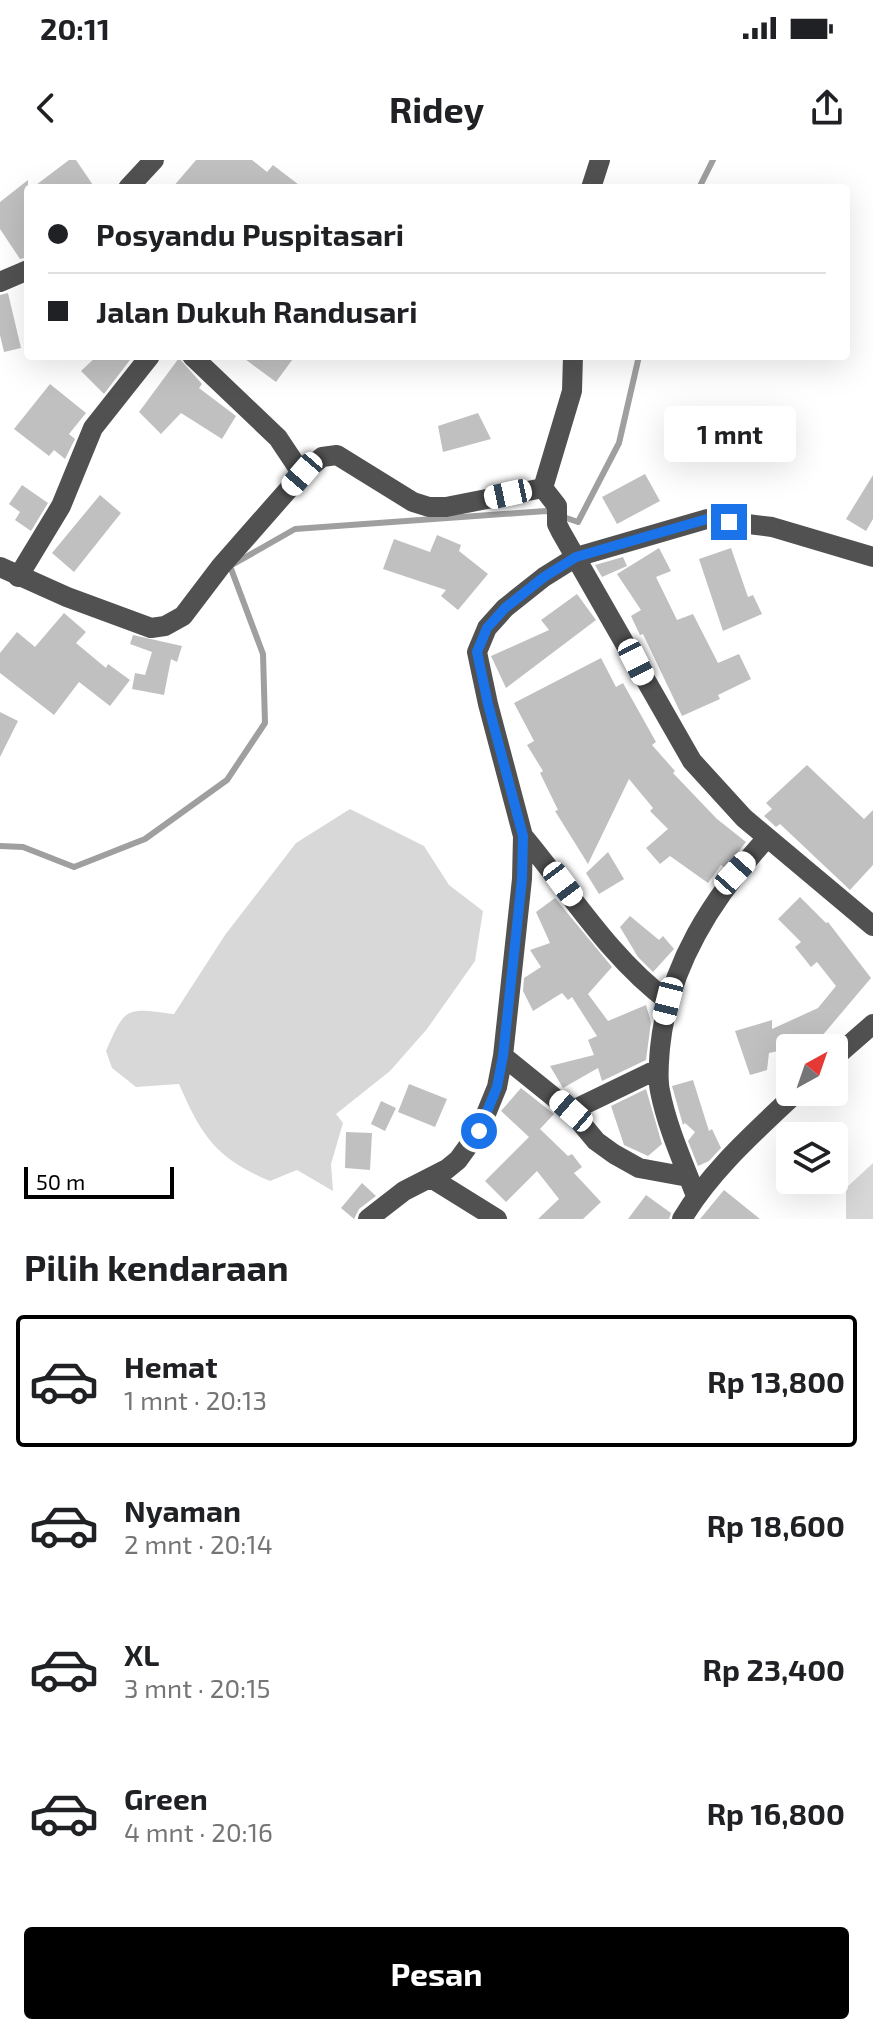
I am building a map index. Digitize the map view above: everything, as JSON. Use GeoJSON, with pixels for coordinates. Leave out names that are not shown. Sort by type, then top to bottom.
{"type":"FeatureCollection","features":[{"type":"Feature","properties":{"kind":"street"},"geometry":{"type":"LineString","coordinates":[[132,184],[154,160]]}},
{"type":"Feature","properties":{"kind":"street"},"geometry":{"type":"LineString","coordinates":[[592,184],[600,160]]}},
{"type":"Feature","properties":{"kind":"street"},"geometry":{"type":"LineString","coordinates":[[0,282],[24,272]]}},
{"type":"Feature","properties":{"kind":"street"},"geometry":{"type":"LineString","coordinates":[[147,360],[93,428],[61,506],[9,572],[151,628],[165,626],[183,616],[221,566],[302,474],[322,457],[337,455],[413,502],[429,507],[446,507],[543,488]]}},
{"type":"Feature","properties":{"kind":"street"},"geometry":{"type":"LineString","coordinates":[[196,360],[278,438],[302,474]]}},
{"type":"Feature","properties":{"kind":"street"},"geometry":{"type":"LineString","coordinates":[[573,360],[572,391],[543,488],[576,557],[692,761],[767,838],[873,926]]}},
{"type":"Feature","properties":{"kind":"street"},"geometry":{"type":"LineString","coordinates":[[368,1219],[404,1191],[458,1160],[479,1131],[497,1087],[522,879],[523,836],[477,652],[487,628],[505,608],[544,577],[576,557],[707,519],[772,527],[873,557]]}},
{"type":"Feature","properties":{"kind":"street"},"geometry":{"type":"LineString","coordinates":[[523,836],[621,960],[644,984],[668,1001]]}},
{"type":"Feature","properties":{"kind":"street"},"geometry":{"type":"LineString","coordinates":[[692,1186],[660,1090],[658,1069],[662,1023],[689,948],[711,907],[735,873],[767,838]]}},
{"type":"Feature","properties":{"kind":"street"},"geometry":{"type":"LineString","coordinates":[[848,1046],[873,1024]]}},
{"type":"Feature","properties":{"kind":"street"},"geometry":{"type":"LineString","coordinates":[[503,1056],[571,1111],[596,1141],[639,1168],[692,1186]]}},
{"type":"Feature","properties":{"kind":"street"},"geometry":{"type":"LineString","coordinates":[[571,1111],[658,1069]]}},
{"type":"Feature","properties":{"kind":"street"},"geometry":{"type":"LineString","coordinates":[[682,1219],[692,1186],[782,1106]]}},
{"type":"Feature","properties":{"kind":"street"},"geometry":{"type":"LineString","coordinates":[[431,1178],[497,1219]]}},
{"type":"Feature","properties":{"kind":"shaded area"},"geometry":{"type":"Polygon","coordinates":[[[350,809],[424,846],[449,885],[483,911],[475,961],[427,1029],[390,1071],[336,1114],[343,1123],[331,1164],[333,1191],[297,1170],[270,1181],[236,1164],[204,1132],[179,1084],[136,1087],[112,1068],[106,1051],[118,1025],[130,1013],[174,1014],[225,935],[296,843],[350,809]]]}},
{"type":"Feature","properties":{"kind":"shaded area"},"geometry":{"type":"Polygon","coordinates":[[[873,1163],[873,1219],[846,1219],[848,1186],[873,1163]]]}},
{"type":"Feature","properties":{"kind":"building"},"geometry":{"type":"Polygon","coordinates":[[[69,160],[76,160],[92,184],[37,184],[69,160]]]}},
{"type":"Feature","properties":{"kind":"building"},"geometry":{"type":"Polygon","coordinates":[[[196,160],[252,160],[267,172],[273,165],[298,184],[175,184],[196,160]]]}},
{"type":"Feature","properties":{"kind":"building"},"geometry":{"type":"Polygon","coordinates":[[[28,180],[28,184],[24,184],[24,258],[20,259],[0,229],[0,202],[28,180]]]}},
{"type":"Feature","properties":{"kind":"building"},"geometry":{"type":"Polygon","coordinates":[[[8,293],[21,348],[4,352],[0,335],[0,295],[8,293]]]}},
{"type":"Feature","properties":{"kind":"building"},"geometry":{"type":"Polygon","coordinates":[[[93,360],[130,360],[104,394],[81,371],[93,360]]]}},
{"type":"Feature","properties":{"kind":"building"},"geometry":{"type":"Polygon","coordinates":[[[178,360],[181,360],[202,384],[199,388],[236,416],[222,439],[181,413],[161,434],[139,412],[178,360]]]}},
{"type":"Feature","properties":{"kind":"building"},"geometry":{"type":"Polygon","coordinates":[[[246,360],[292,360],[276,382],[246,360]]]}},
{"type":"Feature","properties":{"kind":"building"},"geometry":{"type":"Polygon","coordinates":[[[50,384],[86,413],[69,434],[75,439],[65,459],[54,450],[49,456],[14,429],[50,384]]]}},
{"type":"Feature","properties":{"kind":"building"},"geometry":{"type":"Polygon","coordinates":[[[478,413],[491,439],[443,452],[438,426],[478,413]]]}},
{"type":"Feature","properties":{"kind":"building"},"geometry":{"type":"Polygon","coordinates":[[[645,474],[660,501],[617,524],[602,497],[645,474]]]}},
{"type":"Feature","properties":{"kind":"building"},"geometry":{"type":"Polygon","coordinates":[[[873,475],[873,519],[866,531],[846,519],[873,475]]]}},
{"type":"Feature","properties":{"kind":"building"},"geometry":{"type":"Polygon","coordinates":[[[22,485],[48,503],[31,531],[15,520],[20,512],[9,504],[22,485]]]}},
{"type":"Feature","properties":{"kind":"building"},"geometry":{"type":"Polygon","coordinates":[[[100,495],[121,513],[74,572],[52,553],[100,495]]]}},
{"type":"Feature","properties":{"kind":"building"},"geometry":{"type":"Polygon","coordinates":[[[437,535],[461,545],[459,551],[488,574],[458,610],[441,596],[446,590],[383,569],[394,539],[430,552],[437,535]]]}},
{"type":"Feature","properties":{"kind":"building"},"geometry":{"type":"Polygon","coordinates":[[[659,548],[671,571],[656,577],[677,620],[693,614],[718,663],[739,654],[751,679],[718,695],[720,699],[682,716],[643,634],[640,635],[631,616],[641,610],[617,574],[659,548]]]}},
{"type":"Feature","properties":{"kind":"building"},"geometry":{"type":"Polygon","coordinates":[[[731,548],[748,597],[753,595],[762,614],[723,631],[699,559],[731,548]]]}},
{"type":"Feature","properties":{"kind":"building"},"geometry":{"type":"Polygon","coordinates":[[[623,557],[627,566],[602,577],[595,565],[623,557]]]}},
{"type":"Feature","properties":{"kind":"building"},"geometry":{"type":"Polygon","coordinates":[[[577,594],[596,620],[506,688],[491,656],[549,630],[541,620],[577,594]]]}},
{"type":"Feature","properties":{"kind":"building"},"geometry":{"type":"Polygon","coordinates":[[[64,613],[86,632],[76,643],[106,668],[108,664],[130,680],[110,706],[79,682],[54,715],[0,673],[0,653],[17,632],[35,647],[64,613]]]}},
{"type":"Feature","properties":{"kind":"building"},"geometry":{"type":"Polygon","coordinates":[[[133,635],[182,646],[177,662],[171,659],[164,695],[132,689],[135,673],[145,675],[152,652],[130,644],[133,635]]]}},
{"type":"Feature","properties":{"kind":"building"},"geometry":{"type":"Polygon","coordinates":[[[601,658],[616,687],[623,683],[656,742],[652,745],[675,771],[673,773],[717,819],[746,842],[725,868],[721,865],[708,883],[670,856],[660,864],[646,848],[668,829],[650,811],[653,808],[629,779],[588,864],[555,811],[558,810],[540,773],[543,771],[527,745],[534,741],[514,703],[601,658]]]}},
{"type":"Feature","properties":{"kind":"building"},"geometry":{"type":"Polygon","coordinates":[[[0,712],[18,721],[0,757],[0,712]]]}},
{"type":"Feature","properties":{"kind":"building"},"geometry":{"type":"Polygon","coordinates":[[[807,765],[864,819],[873,810],[873,865],[850,890],[780,824],[776,827],[764,816],[772,809],[766,803],[807,765]]]}},
{"type":"Feature","properties":{"kind":"building"},"geometry":{"type":"Polygon","coordinates":[[[608,852],[624,879],[599,894],[586,873],[608,852]]]}},
{"type":"Feature","properties":{"kind":"building"},"geometry":{"type":"Polygon","coordinates":[[[800,897],[828,922],[871,978],[824,1034],[776,1034],[776,1052],[769,1053],[767,1070],[750,1075],[735,1031],[772,1020],[772,1029],[818,1008],[836,986],[817,962],[811,967],[795,947],[801,942],[778,919],[800,897]]]}},
{"type":"Feature","properties":{"kind":"building"},"geometry":{"type":"Polygon","coordinates":[[[555,898],[612,967],[588,994],[608,1021],[646,1005],[651,1022],[646,1060],[602,1081],[598,1068],[563,1088],[550,1066],[594,1055],[588,1040],[597,1036],[572,997],[568,1000],[562,993],[533,1011],[523,991],[524,978],[541,967],[530,950],[550,943],[536,912],[555,898]]]}},
{"type":"Feature","properties":{"kind":"building"},"geometry":{"type":"Polygon","coordinates":[[[630,916],[659,940],[663,936],[674,949],[653,972],[638,957],[620,927],[630,916]]]}},
{"type":"Feature","properties":{"kind":"building"},"geometry":{"type":"Polygon","coordinates":[[[693,1080],[709,1131],[712,1129],[721,1148],[709,1161],[698,1166],[688,1141],[695,1132],[685,1123],[683,1125],[672,1086],[693,1080]]]}},
{"type":"Feature","properties":{"kind":"building"},"geometry":{"type":"Polygon","coordinates":[[[409,1084],[447,1099],[435,1127],[398,1112],[409,1084]]]}},
{"type":"Feature","properties":{"kind":"building"},"geometry":{"type":"Polygon","coordinates":[[[521,1088],[554,1114],[540,1129],[568,1156],[572,1154],[582,1167],[574,1173],[601,1202],[583,1219],[538,1219],[559,1199],[537,1171],[506,1202],[485,1181],[529,1137],[501,1111],[521,1088]]]}},
{"type":"Feature","properties":{"kind":"building"},"geometry":{"type":"Polygon","coordinates":[[[646,1089],[662,1144],[648,1156],[624,1145],[611,1106],[646,1089]]]}},
{"type":"Feature","properties":{"kind":"building"},"geometry":{"type":"Polygon","coordinates":[[[381,1101],[396,1108],[385,1131],[371,1124],[381,1101]]]}},
{"type":"Feature","properties":{"kind":"building"},"geometry":{"type":"Polygon","coordinates":[[[346,1132],[372,1133],[370,1170],[345,1168],[346,1132]]]}},
{"type":"Feature","properties":{"kind":"building"},"geometry":{"type":"Polygon","coordinates":[[[362,1183],[376,1196],[359,1209],[354,1219],[341,1208],[362,1183]]]}},
{"type":"Feature","properties":{"kind":"building"},"geometry":{"type":"Polygon","coordinates":[[[724,1190],[760,1219],[700,1219],[724,1190]]]}},
{"type":"Feature","properties":{"kind":"building"},"geometry":{"type":"Polygon","coordinates":[[[646,1195],[671,1213],[669,1219],[628,1219],[646,1195]]]}},
{"type":"Feature","properties":{"kind":"waterway"},"geometry":{"type":"LineString","coordinates":[[701,184],[713,160]]}},
{"type":"Feature","properties":{"kind":"waterway"},"geometry":{"type":"LineString","coordinates":[[0,846],[23,847],[74,867],[145,839],[227,780],[265,723],[263,654],[230,566],[295,529],[546,511],[578,522],[619,443],[638,360]]}},
{"type":"Feature","properties":{"kind":"route"},"geometry":{"type":"LineString","coordinates":[[479,1131],[490,1110],[503,1056],[522,879],[523,836],[477,652],[487,628],[505,608],[544,577],[576,557],[707,519],[729,522]]}}]}
